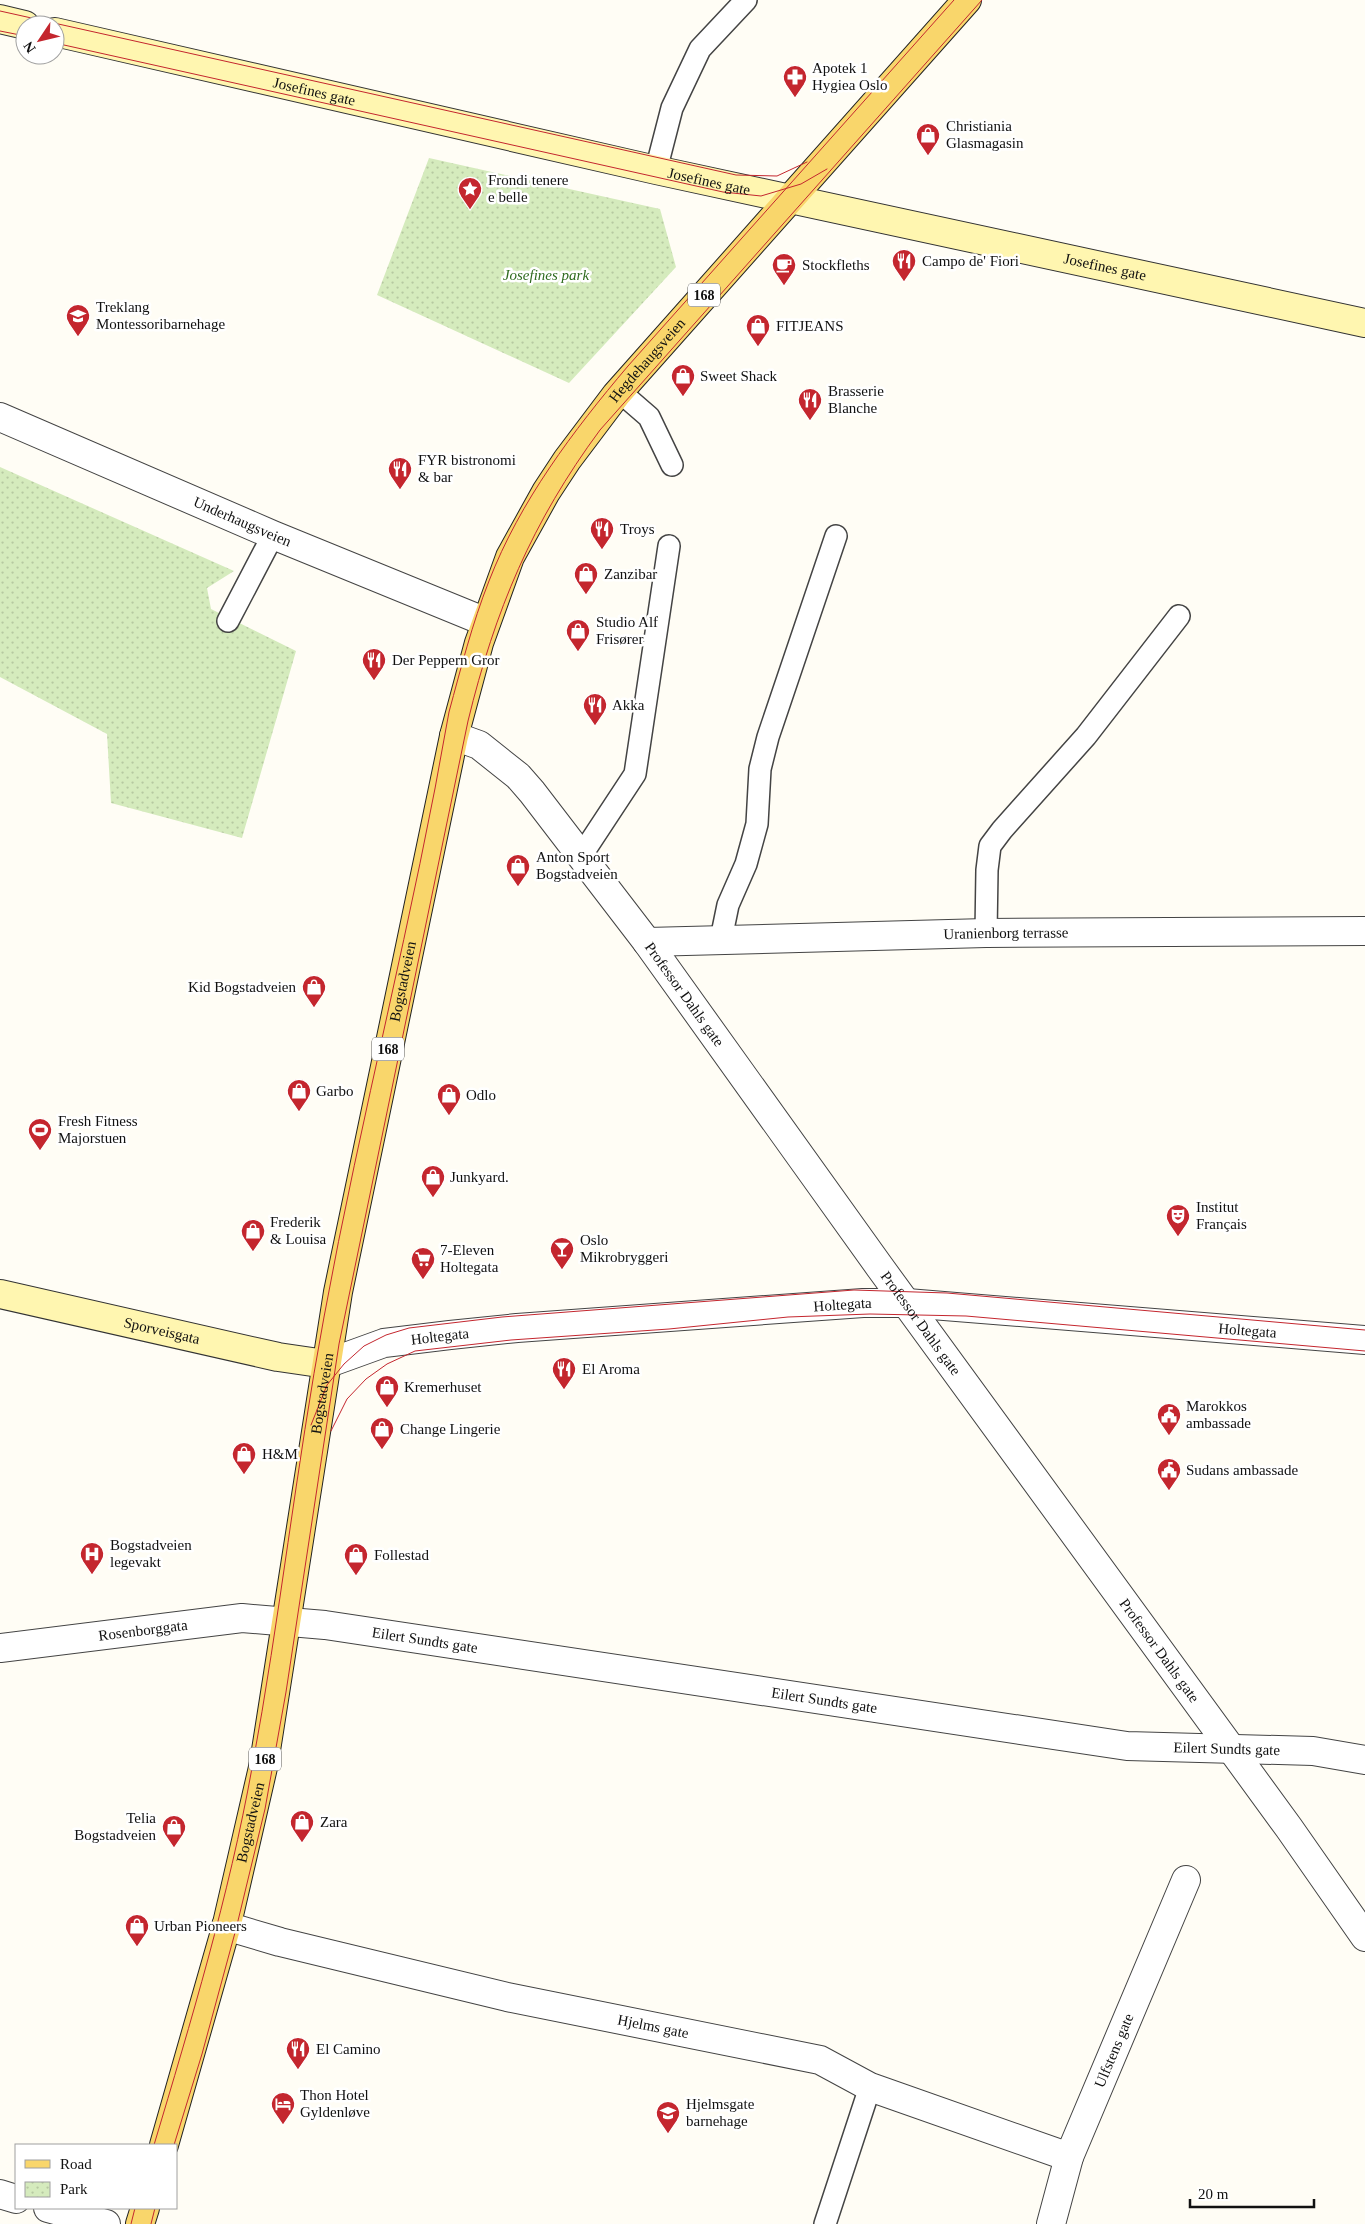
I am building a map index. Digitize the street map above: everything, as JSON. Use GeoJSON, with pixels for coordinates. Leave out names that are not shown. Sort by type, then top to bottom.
{"type":"FeatureCollection","features":[{"type":"Feature","properties":{"kind":"main road","name":"Hegdehaugsveien"},"geometry":{"type":"LineString","coordinates":[[483,632],[510,557],[566,460],[619,392],[967,0]]}},
{"type":"Feature","properties":{"kind":"main road","name":"Bogstadveien"},"geometry":{"type":"LineString","coordinates":[[164,2144],[226,1926],[264,1763],[326,1364],[353,1215],[454,736],[483,632]]}},
{"type":"Feature","properties":{"kind":"main road"},"geometry":{"type":"LineString","coordinates":[[140,2224],[146,2209]]}},
{"type":"Feature","properties":{"kind":"street"},"geometry":{"type":"LineString","coordinates":[[0,19],[15,23]]}},
{"type":"Feature","properties":{"kind":"street","name":"Josefines gate"},"geometry":{"type":"LineString","coordinates":[[65,34],[656,170],[1365,323]]}},
{"type":"Feature","properties":{"kind":"street","name":"Underhaugsveien"},"geometry":{"type":"LineString","coordinates":[[0,417],[273,535],[348,564],[483,632]]}},
{"type":"Feature","properties":{"kind":"street","name":"Professor Dahls gate"},"geometry":{"type":"LineString","coordinates":[[454,736],[479,745],[518,776],[647,942],[1289,1828],[1365,1937]]}},
{"type":"Feature","properties":{"kind":"street","name":"Uranienborg terrasse"},"geometry":{"type":"LineString","coordinates":[[647,942],[986,933],[1365,931]]}},
{"type":"Feature","properties":{"kind":"street","name":"Sporveisgata"},"geometry":{"type":"LineString","coordinates":[[0,1294],[278,1357],[326,1364]]}},
{"type":"Feature","properties":{"kind":"street","name":"Holtegata"},"geometry":{"type":"LineString","coordinates":[[326,1364],[384,1343],[517,1328],[863,1303],[907,1303],[1365,1340]]}},
{"type":"Feature","properties":{"kind":"street","name":"Rosenborggata"},"geometry":{"type":"LineString","coordinates":[[0,1648],[242,1618],[286,1620]]}},
{"type":"Feature","properties":{"kind":"street","name":"Eilert Sundts gate"},"geometry":{"type":"LineString","coordinates":[[286,1620],[1128,1746],[1313,1752],[1365,1760]]}},
{"type":"Feature","properties":{"kind":"street","name":"Ulfstens gate"},"geometry":{"type":"LineString","coordinates":[[1051,2224],[1069,2157],[1186,1880]]}},
{"type":"Feature","properties":{"kind":"street","name":"Hjelms gate"},"geometry":{"type":"LineString","coordinates":[[226,1926],[280,1942],[507,1997],[820,2060],[870,2087],[1069,2157]]}},
{"type":"Feature","properties":{"kind":"street"},"geometry":{"type":"LineString","coordinates":[[0,2194],[15,2199]]}},
{"type":"Feature","properties":{"kind":"street"},"geometry":{"type":"LineString","coordinates":[[52,2209],[106,2224]]}},
{"type":"Feature","properties":{"kind":"lane"},"geometry":{"type":"LineString","coordinates":[[656,170],[672,108],[700,48],[746,0]]}},
{"type":"Feature","properties":{"kind":"lane"},"geometry":{"type":"LineString","coordinates":[[619,392],[649,417],[672,465]]}},
{"type":"Feature","properties":{"kind":"lane"},"geometry":{"type":"LineString","coordinates":[[228,621],[273,535]]}},
{"type":"Feature","properties":{"kind":"lane"},"geometry":{"type":"LineString","coordinates":[[721,939],[728,905],[746,864],[757,824],[760,769],[768,737],[836,536]]}},
{"type":"Feature","properties":{"kind":"lane"},"geometry":{"type":"LineString","coordinates":[[581,856],[635,774],[669,546]]}},
{"type":"Feature","properties":{"kind":"lane"},"geometry":{"type":"LineString","coordinates":[[986,933],[987,870],[990,846],[1086,736],[1179,616]]}},
{"type":"Feature","properties":{"kind":"lane"},"geometry":{"type":"LineString","coordinates":[[825,2224],[870,2087]]}},
{"type":"Feature","properties":{"kind":"green space","name":"Josefines park"},"geometry":{"type":"Polygon","coordinates":[[[429,158],[660,209],[676,267],[569,383],[377,295],[429,158]]]}},
{"type":"Feature","properties":{"kind":"green space"},"geometry":{"type":"Polygon","coordinates":[[[0,467],[234,571],[207,588],[211,609],[296,651],[242,838],[111,803],[107,734],[0,677],[0,467]]]}},
{"type":"Feature","properties":{"kind":"tram line"},"geometry":{"type":"LineString","coordinates":[[154,2144],[221,1911],[243,1816],[262,1712],[324,1317],[354,1166],[420,864],[449,712],[483,597],[502,551],[532,495],[587,416],[628,366],[954,0]]}},
{"type":"Feature","properties":{"kind":"tram line"},"geometry":{"type":"LineString","coordinates":[[174,2144],[202,2054],[236,1929],[265,1809],[286,1692],[339,1344],[468,721],[490,642],[504,604],[535,533],[576,464],[600,430],[982,0]]}},
{"type":"Feature","properties":{"kind":"tram line"},"geometry":{"type":"LineString","coordinates":[[0,11],[736,175],[777,176],[807,162]]}},
{"type":"Feature","properties":{"kind":"tram line"},"geometry":{"type":"LineString","coordinates":[[0,31],[15,34]]}},
{"type":"Feature","properties":{"kind":"tram line"},"geometry":{"type":"LineString","coordinates":[[65,45],[723,192],[761,196],[801,184],[827,169]]}},
{"type":"Feature","properties":{"kind":"tram line"},"geometry":{"type":"LineString","coordinates":[[311,1425],[327,1385],[344,1364],[364,1346],[386,1335],[409,1328],[502,1317],[854,1290],[947,1293],[1365,1330]]}},
{"type":"Feature","properties":{"kind":"tram line"},"geometry":{"type":"LineString","coordinates":[[331,1431],[347,1399],[366,1379],[387,1364],[415,1351],[511,1340],[669,1329],[788,1317],[870,1314],[966,1316],[1365,1351]]}},
{"type":"Feature","properties":{"kind":"tram line"},"geometry":{"type":"LineString","coordinates":[[131,2224],[135,2209]]}},
{"type":"Feature","properties":{"kind":"tram line"},"geometry":{"type":"LineString","coordinates":[[151,2224],[155,2209]]}},
{"type":"Feature","properties":{"kind":"place","name":"Apotek 1 Hygiea Oslo"},"geometry":{"type":"Point","coordinates":[795,98]}},
{"type":"Feature","properties":{"kind":"place","name":"Christiania Glasmagasin"},"geometry":{"type":"Point","coordinates":[928,156]}},
{"type":"Feature","properties":{"kind":"place","name":"Frondi tenere e belle"},"geometry":{"type":"Point","coordinates":[470,210]}},
{"type":"Feature","properties":{"kind":"place","name":"Campo de' Fiori"},"geometry":{"type":"Point","coordinates":[904,282]}},
{"type":"Feature","properties":{"kind":"place","name":"Stockfleths"},"geometry":{"type":"Point","coordinates":[784,286]}},
{"type":"Feature","properties":{"kind":"place","name":"Treklang Montessoribarnehage"},"geometry":{"type":"Point","coordinates":[78,337]}},
{"type":"Feature","properties":{"kind":"place","name":"FITJEANS"},"geometry":{"type":"Point","coordinates":[758,347]}},
{"type":"Feature","properties":{"kind":"place","name":"Sweet Shack"},"geometry":{"type":"Point","coordinates":[683,397]}},
{"type":"Feature","properties":{"kind":"place","name":"Brasserie Blanche"},"geometry":{"type":"Point","coordinates":[810,421]}},
{"type":"Feature","properties":{"kind":"place","name":"FYR bistronomi & bar"},"geometry":{"type":"Point","coordinates":[400,490]}},
{"type":"Feature","properties":{"kind":"place","name":"Troys"},"geometry":{"type":"Point","coordinates":[602,550]}},
{"type":"Feature","properties":{"kind":"place","name":"Zanzibar"},"geometry":{"type":"Point","coordinates":[586,595]}},
{"type":"Feature","properties":{"kind":"place","name":"Studio Alf Frisører"},"geometry":{"type":"Point","coordinates":[578,652]}},
{"type":"Feature","properties":{"kind":"place","name":"Der Peppern Gror"},"geometry":{"type":"Point","coordinates":[374,681]}},
{"type":"Feature","properties":{"kind":"place","name":"Akka"},"geometry":{"type":"Point","coordinates":[595,726]}},
{"type":"Feature","properties":{"kind":"place","name":"Anton Sport Bogstadveien"},"geometry":{"type":"Point","coordinates":[518,887]}},
{"type":"Feature","properties":{"kind":"place","name":"Kid Bogstadveien"},"geometry":{"type":"Point","coordinates":[314,1008]}},
{"type":"Feature","properties":{"kind":"place","name":"Garbo"},"geometry":{"type":"Point","coordinates":[299,1112]}},
{"type":"Feature","properties":{"kind":"place","name":"Odlo"},"geometry":{"type":"Point","coordinates":[449,1116]}},
{"type":"Feature","properties":{"kind":"place","name":"Fresh Fitness Majorstuen"},"geometry":{"type":"Point","coordinates":[40,1151]}},
{"type":"Feature","properties":{"kind":"place","name":"Junkyard."},"geometry":{"type":"Point","coordinates":[433,1198]}},
{"type":"Feature","properties":{"kind":"place","name":"Institut Français"},"geometry":{"type":"Point","coordinates":[1178,1237]}},
{"type":"Feature","properties":{"kind":"place","name":"Frederik & Louisa"},"geometry":{"type":"Point","coordinates":[253,1252]}},
{"type":"Feature","properties":{"kind":"place","name":"Oslo Mikrobryggeri"},"geometry":{"type":"Point","coordinates":[562,1270]}},
{"type":"Feature","properties":{"kind":"place","name":"7-Eleven Holtegata"},"geometry":{"type":"Point","coordinates":[423,1280]}},
{"type":"Feature","properties":{"kind":"place","name":"El Aroma"},"geometry":{"type":"Point","coordinates":[564,1390]}},
{"type":"Feature","properties":{"kind":"place","name":"Kremerhuset"},"geometry":{"type":"Point","coordinates":[387,1408]}},
{"type":"Feature","properties":{"kind":"place","name":"Marokkos ambassade"},"geometry":{"type":"Point","coordinates":[1169,1436]}},
{"type":"Feature","properties":{"kind":"place","name":"Change Lingerie"},"geometry":{"type":"Point","coordinates":[382,1450]}},
{"type":"Feature","properties":{"kind":"place","name":"H&M"},"geometry":{"type":"Point","coordinates":[244,1475]}},
{"type":"Feature","properties":{"kind":"place","name":"Sudans ambassade"},"geometry":{"type":"Point","coordinates":[1169,1491]}},
{"type":"Feature","properties":{"kind":"place","name":"Bogstadveien legevakt"},"geometry":{"type":"Point","coordinates":[92,1575]}},
{"type":"Feature","properties":{"kind":"place","name":"Follestad"},"geometry":{"type":"Point","coordinates":[356,1576]}},
{"type":"Feature","properties":{"kind":"place","name":"Zara"},"geometry":{"type":"Point","coordinates":[302,1843]}},
{"type":"Feature","properties":{"kind":"place","name":"Telia Bogstadveien"},"geometry":{"type":"Point","coordinates":[174,1848]}},
{"type":"Feature","properties":{"kind":"place","name":"Urban Pioneers"},"geometry":{"type":"Point","coordinates":[137,1947]}},
{"type":"Feature","properties":{"kind":"place","name":"El Camino"},"geometry":{"type":"Point","coordinates":[298,2070]}},
{"type":"Feature","properties":{"kind":"place","name":"Thon Hotel Gyldenløve"},"geometry":{"type":"Point","coordinates":[283,2125]}},
{"type":"Feature","properties":{"kind":"place","name":"Hjelmsgate barnehage"},"geometry":{"type":"Point","coordinates":[668,2134]}}]}
